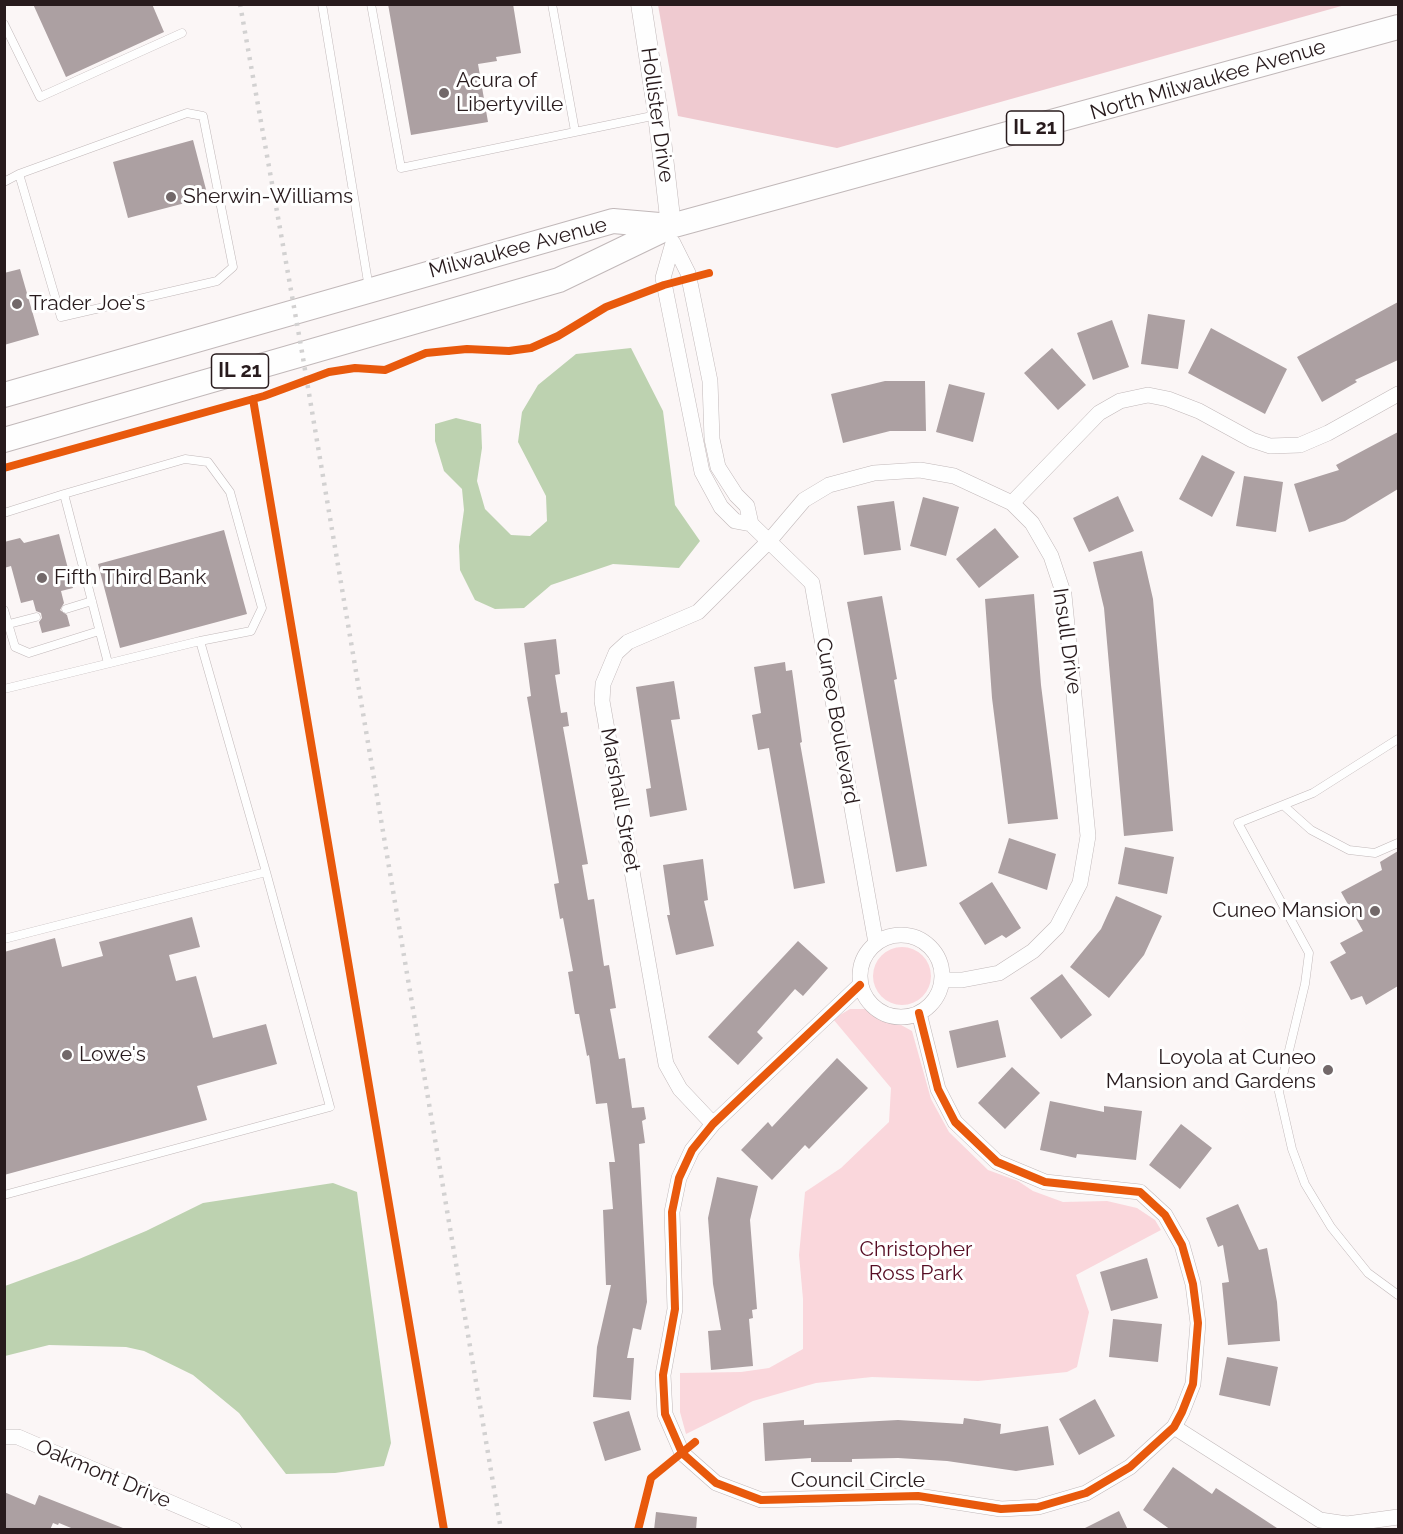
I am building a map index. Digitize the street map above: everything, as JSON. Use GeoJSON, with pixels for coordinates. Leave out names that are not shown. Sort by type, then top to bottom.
{"type":"FeatureCollection","features":[{"type":"Feature","properties":{"kind":"main road","name":"North Milwaukee Avenue"},"geometry":{"type":"LineString","coordinates":[[672,235],[1398,27]]}},
{"type":"Feature","properties":{"kind":"main road","name":"Milwaukee Avenue"},"geometry":{"type":"LineString","coordinates":[[4,395],[613,221],[672,235]]}},
{"type":"Feature","properties":{"kind":"main road","name":"Milwaukee Avenue"},"geometry":{"type":"LineString","coordinates":[[4,440],[559,280],[672,235]]}},
{"type":"Feature","properties":{"kind":"street","name":"Hollister Drive"},"geometry":{"type":"LineString","coordinates":[[641,4],[658,114],[672,235]]}},
{"type":"Feature","properties":{"kind":"street","name":"Cuneo Boulevard"},"geometry":{"type":"LineString","coordinates":[[672,235],[688,273],[710,381],[712,439],[718,467],[736,495],[747,506],[751,524]]}},
{"type":"Feature","properties":{"kind":"street","name":"Cuneo Boulevard"},"geometry":{"type":"LineString","coordinates":[[672,235],[663,279],[702,472],[721,507],[735,521],[751,524],[812,583],[876,943]]}},
{"type":"Feature","properties":{"kind":"street"},"geometry":{"type":"LineString","coordinates":[[1012,503],[1099,413],[1120,401],[1149,394],[1168,399],[1199,411],[1252,440],[1270,446],[1300,445],[1328,433],[1398,394]]}},
{"type":"Feature","properties":{"kind":"street"},"geometry":{"type":"LineString","coordinates":[[690,419],[711,415]]}},
{"type":"Feature","properties":{"kind":"street","name":"Insull Drive"},"geometry":{"type":"LineString","coordinates":[[770,540],[804,500],[829,485],[874,473],[920,470],[954,476],[1012,503],[1032,523],[1051,556],[1064,595],[1088,837],[1080,884],[1057,927],[1041,943],[999,973],[962,980],[942,980]]}},
{"type":"Feature","properties":{"kind":"street","name":"Marshall Street"},"geometry":{"type":"LineString","coordinates":[[713,1124],[680,1089],[666,1064],[602,701],[603,684],[616,653],[628,642],[698,612],[770,540]]}},
{"type":"Feature","properties":{"kind":"street"},"geometry":{"type":"LineString","coordinates":[[898,935],[921,940],[937,957],[942,980],[935,999],[919,1013],[908,1017],[883,1014],[868,1001],[860,985],[862,962],[876,943],[898,935]]}},
{"type":"Feature","properties":{"kind":"street","name":"Council Circle"},"geometry":{"type":"LineString","coordinates":[[860,985],[713,1124],[688,1159],[679,1178],[672,1212],[675,1309],[663,1375],[665,1414],[674,1440],[689,1461],[716,1483],[761,1500],[918,1496],[1001,1509],[1038,1507],[1086,1493],[1130,1467],[1174,1427],[1193,1384],[1198,1323],[1193,1284],[1182,1245],[1165,1215],[1140,1192],[1101,1186],[1072,1187],[1045,1182],[997,1161],[955,1122],[938,1089],[919,1013]]}},
{"type":"Feature","properties":{"kind":"street"},"geometry":{"type":"LineString","coordinates":[[1174,1427],[1320,1520],[1347,1524],[1398,1518]]}},
{"type":"Feature","properties":{"kind":"street","name":"Oakmont Drive"},"geometry":{"type":"LineString","coordinates":[[4,1437],[18,1437],[234,1530]]}},
{"type":"Feature","properties":{"kind":"lane"},"geometry":{"type":"LineString","coordinates":[[321,4],[370,290]]}},
{"type":"Feature","properties":{"kind":"lane"},"geometry":{"type":"LineString","coordinates":[[371,4],[401,168],[658,114]]}},
{"type":"Feature","properties":{"kind":"lane"},"geometry":{"type":"LineString","coordinates":[[552,4],[575,132]]}},
{"type":"Feature","properties":{"kind":"lane"},"geometry":{"type":"LineString","coordinates":[[4,24],[40,97],[182,33]]}},
{"type":"Feature","properties":{"kind":"lane"},"geometry":{"type":"LineString","coordinates":[[4,182],[20,174],[187,113],[203,116],[233,267],[217,281],[61,317],[20,174]]}},
{"type":"Feature","properties":{"kind":"lane"},"geometry":{"type":"LineString","coordinates":[[4,513],[185,459],[208,462],[231,492],[262,608],[251,631],[4,688]]}},
{"type":"Feature","properties":{"kind":"lane"},"geometry":{"type":"LineString","coordinates":[[64,494],[108,663]]}},
{"type":"Feature","properties":{"kind":"lane"},"geometry":{"type":"LineString","coordinates":[[66,609],[92,601]]}},
{"type":"Feature","properties":{"kind":"lane"},"geometry":{"type":"LineString","coordinates":[[4,610],[15,646],[28,652],[99,631]]}},
{"type":"Feature","properties":{"kind":"lane"},"geometry":{"type":"LineString","coordinates":[[9,624],[36,617]]}},
{"type":"Feature","properties":{"kind":"lane"},"geometry":{"type":"LineString","coordinates":[[4,1195],[330,1107],[201,641]]}},
{"type":"Feature","properties":{"kind":"lane"},"geometry":{"type":"LineString","coordinates":[[1398,739],[1313,793],[1238,823],[1310,953],[1305,984],[1279,1092],[1292,1149],[1305,1184],[1331,1227],[1368,1273],[1398,1295]]}},
{"type":"Feature","properties":{"kind":"lane"},"geometry":{"type":"LineString","coordinates":[[1282,805],[1311,830],[1350,850],[1375,853],[1398,843]]}},
{"type":"Feature","properties":{"kind":"lane"},"geometry":{"type":"LineString","coordinates":[[4,939],[266,872]]}},
{"type":"Feature","properties":{"kind":"green space"},"geometry":{"type":"Polygon","coordinates":[[[902,947],[913,949],[926,960],[931,976],[929,987],[918,1000],[902,1005],[891,1003],[878,992],[873,976],[875,965],[886,952],[902,947]]]}},
{"type":"Feature","properties":{"kind":"green space","name":"Christopher Ross Park"},"geometry":{"type":"Polygon","coordinates":[[[850,1009],[872,1009],[912,1031],[931,1099],[949,1132],[988,1170],[1063,1202],[1107,1201],[1137,1208],[1155,1220],[1161,1230],[1076,1275],[1089,1312],[1077,1367],[1067,1372],[978,1381],[872,1377],[816,1383],[753,1401],[686,1434],[680,1412],[680,1373],[741,1372],[769,1368],[803,1349],[803,1299],[799,1255],[805,1192],[841,1168],[889,1122],[891,1088],[833,1019],[850,1009]]]}},
{"type":"Feature","properties":{"kind":"shaded area"},"geometry":{"type":"Polygon","coordinates":[[[658,4],[1345,5],[837,148],[678,116],[658,4]]]}},
{"type":"Feature","properties":{"kind":"shaded area"},"geometry":{"type":"Polygon","coordinates":[[[631,348],[663,411],[675,505],[700,541],[679,568],[613,564],[551,585],[524,608],[495,609],[475,600],[460,570],[459,546],[464,510],[462,489],[444,471],[435,441],[435,424],[456,418],[481,424],[482,448],[477,481],[485,509],[511,535],[530,536],[547,521],[546,496],[518,442],[522,412],[538,385],[576,354],[631,348]]]}},
{"type":"Feature","properties":{"kind":"shaded area"},"geometry":{"type":"Polygon","coordinates":[[[333,1183],[357,1192],[391,1443],[384,1466],[335,1473],[286,1474],[239,1413],[193,1375],[144,1351],[126,1347],[49,1345],[5,1356],[5,1286],[146,1231],[203,1203],[333,1183]]]}},
{"type":"Feature","properties":{"kind":"building"},"geometry":{"type":"Polygon","coordinates":[[[33,4],[152,4],[164,32],[66,77],[33,4]]]}},
{"type":"Feature","properties":{"kind":"building","name":"Acura of Libertyville"},"geometry":{"type":"Polygon","coordinates":[[[388,4],[513,4],[521,53],[496,57],[497,61],[478,64],[488,122],[411,135],[388,4]]]}},
{"type":"Feature","properties":{"kind":"building"},"geometry":{"type":"Polygon","coordinates":[[[193,140],[208,197],[128,218],[113,162],[193,140]]]}},
{"type":"Feature","properties":{"kind":"building","name":"Trader Joe's"},"geometry":{"type":"Polygon","coordinates":[[[20,269],[39,335],[4,345],[4,273],[20,269]]]}},
{"type":"Feature","properties":{"kind":"building"},"geometry":{"type":"Polygon","coordinates":[[[1398,302],[1398,360],[1355,380],[1357,382],[1322,402],[1297,357],[1398,302]]]}},
{"type":"Feature","properties":{"kind":"building"},"geometry":{"type":"Polygon","coordinates":[[[1148,314],[1185,320],[1178,369],[1141,364],[1148,314]]]}},
{"type":"Feature","properties":{"kind":"building"},"geometry":{"type":"Polygon","coordinates":[[[1112,320],[1129,367],[1093,380],[1077,333],[1112,320]]]}},
{"type":"Feature","properties":{"kind":"building"},"geometry":{"type":"Polygon","coordinates":[[[1211,328],[1287,369],[1265,414],[1188,373],[1211,328]]]}},
{"type":"Feature","properties":{"kind":"building"},"geometry":{"type":"Polygon","coordinates":[[[1052,348],[1086,385],[1058,410],[1024,373],[1052,348]]]}},
{"type":"Feature","properties":{"kind":"building"},"geometry":{"type":"Polygon","coordinates":[[[885,381],[925,381],[926,431],[890,431],[843,443],[831,394],[885,381]]]}},
{"type":"Feature","properties":{"kind":"building"},"geometry":{"type":"Polygon","coordinates":[[[949,384],[985,393],[973,442],[936,432],[949,384]]]}},
{"type":"Feature","properties":{"kind":"building"},"geometry":{"type":"Polygon","coordinates":[[[1398,432],[1398,489],[1345,521],[1309,532],[1294,484],[1339,470],[1336,465],[1398,432]]]}},
{"type":"Feature","properties":{"kind":"building"},"geometry":{"type":"Polygon","coordinates":[[[1202,455],[1235,472],[1212,517],[1179,499],[1202,455]]]}},
{"type":"Feature","properties":{"kind":"building"},"geometry":{"type":"Polygon","coordinates":[[[1244,476],[1283,482],[1276,532],[1236,526],[1244,476]]]}},
{"type":"Feature","properties":{"kind":"building"},"geometry":{"type":"Polygon","coordinates":[[[1118,496],[1134,531],[1089,552],[1073,518],[1118,496]]]}},
{"type":"Feature","properties":{"kind":"building"},"geometry":{"type":"Polygon","coordinates":[[[923,497],[959,507],[946,556],[910,546],[923,497]]]}},
{"type":"Feature","properties":{"kind":"building"},"geometry":{"type":"Polygon","coordinates":[[[894,501],[901,550],[864,555],[857,506],[894,501]]]}},
{"type":"Feature","properties":{"kind":"building"},"geometry":{"type":"Polygon","coordinates":[[[995,528],[1019,557],[979,588],[956,559],[995,528]]]}},
{"type":"Feature","properties":{"kind":"building"},"geometry":{"type":"Polygon","coordinates":[[[224,530],[247,614],[120,648],[98,564],[224,530]]]}},
{"type":"Feature","properties":{"kind":"building","name":"Fifth Third Bank"},"geometry":{"type":"Polygon","coordinates":[[[59,534],[73,588],[61,591],[64,603],[60,610],[67,615],[70,626],[42,633],[39,622],[42,618],[41,613],[36,611],[33,600],[21,603],[11,566],[4,568],[4,542],[20,538],[24,543],[59,534]]]}},
{"type":"Feature","properties":{"kind":"building"},"geometry":{"type":"Polygon","coordinates":[[[1142,551],[1153,599],[1173,831],[1124,836],[1104,608],[1093,562],[1142,551]]]}},
{"type":"Feature","properties":{"kind":"building"},"geometry":{"type":"Polygon","coordinates":[[[1034,594],[1041,685],[1058,819],[1008,824],[992,698],[985,599],[1034,594]]]}},
{"type":"Feature","properties":{"kind":"building"},"geometry":{"type":"Polygon","coordinates":[[[882,596],[897,679],[894,680],[927,866],[896,872],[847,602],[882,596]]]}},
{"type":"Feature","properties":{"kind":"building"},"geometry":{"type":"Polygon","coordinates":[[[556,639],[560,674],[555,675],[561,713],[567,712],[569,726],[563,727],[588,864],[582,865],[588,900],[594,899],[604,966],[609,965],[616,1008],[610,1009],[619,1059],[625,1058],[632,1108],[644,1107],[646,1119],[642,1121],[645,1143],[639,1144],[647,1302],[641,1330],[633,1328],[627,1358],[634,1358],[631,1400],[593,1397],[597,1347],[611,1285],[606,1285],[603,1210],[613,1209],[609,1162],[615,1162],[607,1103],[596,1104],[589,1055],[587,1056],[579,1014],[575,1014],[568,972],[573,971],[554,884],[559,883],[527,697],[531,696],[524,643],[556,639]]]}},
{"type":"Feature","properties":{"kind":"building"},"geometry":{"type":"Polygon","coordinates":[[[785,662],[786,671],[792,670],[802,742],[800,743],[825,883],[794,889],[769,748],[758,750],[752,715],[761,713],[754,667],[785,662]]]}},
{"type":"Feature","properties":{"kind":"building"},"geometry":{"type":"Polygon","coordinates":[[[674,681],[680,719],[671,720],[687,810],[650,817],[646,789],[651,788],[636,687],[674,681]]]}},
{"type":"Feature","properties":{"kind":"building"},"geometry":{"type":"Polygon","coordinates":[[[1009,838],[1056,854],[1047,890],[998,873],[1009,838]]]}},
{"type":"Feature","properties":{"kind":"building"},"geometry":{"type":"Polygon","coordinates":[[[1125,847],[1174,857],[1167,894],[1118,884],[1125,847]]]}},
{"type":"Feature","properties":{"kind":"building","name":"Cuneo Mansion"},"geometry":{"type":"Polygon","coordinates":[[[1398,851],[1398,986],[1366,1005],[1362,996],[1351,1000],[1330,962],[1346,953],[1340,943],[1363,931],[1341,892],[1382,870],[1380,862],[1398,851]]]}},
{"type":"Feature","properties":{"kind":"building"},"geometry":{"type":"Polygon","coordinates":[[[703,859],[708,900],[704,901],[714,946],[676,955],[667,915],[670,915],[663,865],[703,859]]]}},
{"type":"Feature","properties":{"kind":"building"},"geometry":{"type":"Polygon","coordinates":[[[992,882],[1021,928],[1006,938],[1002,935],[985,945],[959,903],[992,882]]]}},
{"type":"Feature","properties":{"kind":"building"},"geometry":{"type":"Polygon","coordinates":[[[1116,896],[1162,916],[1144,955],[1109,998],[1070,967],[1101,929],[1116,896]]]}},
{"type":"Feature","properties":{"kind":"building","name":"Lowe's"},"geometry":{"type":"Polygon","coordinates":[[[192,917],[200,947],[169,955],[176,981],[196,976],[213,1038],[266,1024],[277,1064],[197,1086],[207,1120],[4,1175],[4,952],[55,938],[62,967],[103,956],[99,942],[192,917]]]}},
{"type":"Feature","properties":{"kind":"building"},"geometry":{"type":"Polygon","coordinates":[[[798,941],[828,968],[803,996],[795,989],[757,1032],[763,1038],[738,1065],[708,1037],[798,941]]]}},
{"type":"Feature","properties":{"kind":"building"},"geometry":{"type":"Polygon","coordinates":[[[1062,974],[1092,1015],[1061,1039],[1030,998],[1062,974]]]}},
{"type":"Feature","properties":{"kind":"building"},"geometry":{"type":"Polygon","coordinates":[[[998,1020],[1006,1057],[957,1068],[949,1031],[998,1020]]]}},
{"type":"Feature","properties":{"kind":"building"},"geometry":{"type":"Polygon","coordinates":[[[837,1058],[868,1088],[809,1149],[805,1145],[772,1180],[741,1150],[768,1122],[772,1127],[837,1058]]]}},
{"type":"Feature","properties":{"kind":"building"},"geometry":{"type":"Polygon","coordinates":[[[1012,1067],[1040,1093],[1005,1129],[978,1103],[1012,1067]]]}},
{"type":"Feature","properties":{"kind":"building"},"geometry":{"type":"Polygon","coordinates":[[[1050,1101],[1104,1112],[1104,1106],[1142,1111],[1136,1160],[1077,1154],[1076,1158],[1040,1150],[1050,1101]]]}},
{"type":"Feature","properties":{"kind":"building"},"geometry":{"type":"Polygon","coordinates":[[[1181,1124],[1212,1148],[1180,1189],[1149,1165],[1181,1124]]]}},
{"type":"Feature","properties":{"kind":"building"},"geometry":{"type":"Polygon","coordinates":[[[717,1177],[758,1186],[750,1220],[757,1309],[752,1310],[753,1318],[749,1319],[753,1366],[711,1370],[708,1331],[721,1330],[713,1284],[708,1218],[717,1177]]]}},
{"type":"Feature","properties":{"kind":"building"},"geometry":{"type":"Polygon","coordinates":[[[1238,1204],[1259,1250],[1267,1248],[1277,1302],[1280,1341],[1228,1345],[1222,1283],[1229,1282],[1223,1245],[1218,1247],[1206,1218],[1238,1204]]]}},
{"type":"Feature","properties":{"kind":"building"},"geometry":{"type":"Polygon","coordinates":[[[1147,1258],[1158,1298],[1111,1311],[1100,1272],[1147,1258]]]}},
{"type":"Feature","properties":{"kind":"building"},"geometry":{"type":"Polygon","coordinates":[[[1113,1319],[1162,1324],[1158,1362],[1109,1357],[1113,1319]]]}},
{"type":"Feature","properties":{"kind":"building"},"geometry":{"type":"Polygon","coordinates":[[[1227,1357],[1278,1367],[1270,1406],[1219,1395],[1227,1357]]]}},
{"type":"Feature","properties":{"kind":"building"},"geometry":{"type":"Polygon","coordinates":[[[1095,1399],[1115,1436],[1079,1455],[1059,1419],[1095,1399]]]}},
{"type":"Feature","properties":{"kind":"building"},"geometry":{"type":"Polygon","coordinates":[[[629,1411],[641,1450],[605,1461],[593,1422],[629,1411]]]}},
{"type":"Feature","properties":{"kind":"building"},"geometry":{"type":"Polygon","coordinates":[[[964,1418],[1001,1424],[1000,1434],[1048,1426],[1054,1465],[1016,1471],[947,1461],[898,1458],[852,1459],[852,1462],[811,1462],[811,1458],[765,1461],[763,1423],[804,1420],[804,1425],[898,1420],[963,1424],[964,1418]]]}},
{"type":"Feature","properties":{"kind":"building"},"geometry":{"type":"Polygon","coordinates":[[[1173,1467],[1212,1494],[1216,1488],[1280,1530],[1171,1530],[1143,1510],[1173,1467]]]}},
{"type":"Feature","properties":{"kind":"building"},"geometry":{"type":"Polygon","coordinates":[[[4,1492],[35,1505],[39,1495],[128,1530],[76,1530],[53,1523],[50,1530],[4,1530],[4,1492]]]}},
{"type":"Feature","properties":{"kind":"building"},"geometry":{"type":"Polygon","coordinates":[[[1119,1511],[1128,1530],[1081,1530],[1119,1511]]]}},
{"type":"Feature","properties":{"kind":"building"},"geometry":{"type":"Polygon","coordinates":[[[656,1512],[697,1517],[696,1530],[654,1530],[656,1512]]]}},
{"type":"Feature","properties":{"kind":"railway"},"geometry":{"type":"LineString","coordinates":[[240,4],[302,352],[501,1530]]}},
{"type":"Feature","properties":{"kind":"cycle path"},"geometry":{"type":"LineString","coordinates":[[4,468],[264,396],[329,372],[355,368],[385,370],[426,353],[467,349],[509,351],[531,348],[558,336],[606,307],[664,285],[709,273]]}},
{"type":"Feature","properties":{"kind":"cycle path"},"geometry":{"type":"LineString","coordinates":[[253,399],[444,1530]]}},
{"type":"Feature","properties":{"kind":"cycle path"},"geometry":{"type":"LineString","coordinates":[[860,985],[713,1124],[692,1150],[679,1178],[672,1212],[675,1309],[663,1375],[665,1414],[682,1453],[716,1483],[761,1500],[918,1496],[1001,1509],[1038,1507],[1086,1493],[1130,1467],[1174,1427],[1193,1384],[1198,1323],[1193,1284],[1182,1245],[1165,1215],[1140,1192],[1045,1182],[997,1162],[955,1122],[938,1089],[919,1013]]}},
{"type":"Feature","properties":{"kind":"cycle path"},"geometry":{"type":"LineString","coordinates":[[638,1530],[651,1478],[695,1442]]}},
{"type":"Feature","properties":{"kind":"place","name":"Acura of Libertyville"},"geometry":{"type":"Point","coordinates":[444,93]}},
{"type":"Feature","properties":{"kind":"place","name":"Sherwin-Williams"},"geometry":{"type":"Point","coordinates":[171,197]}},
{"type":"Feature","properties":{"kind":"place","name":"Trader Joe's"},"geometry":{"type":"Point","coordinates":[17,304]}},
{"type":"Feature","properties":{"kind":"place","name":"Fifth Third Bank"},"geometry":{"type":"Point","coordinates":[42,578]}},
{"type":"Feature","properties":{"kind":"place","name":"Cuneo Mansion"},"geometry":{"type":"Point","coordinates":[1375,911]}},
{"type":"Feature","properties":{"kind":"place","name":"Lowe's"},"geometry":{"type":"Point","coordinates":[67,1055]}},
{"type":"Feature","properties":{"kind":"place","name":"Loyola at Cuneo Mansion and Gardens"},"geometry":{"type":"Point","coordinates":[1328,1070]}}]}
